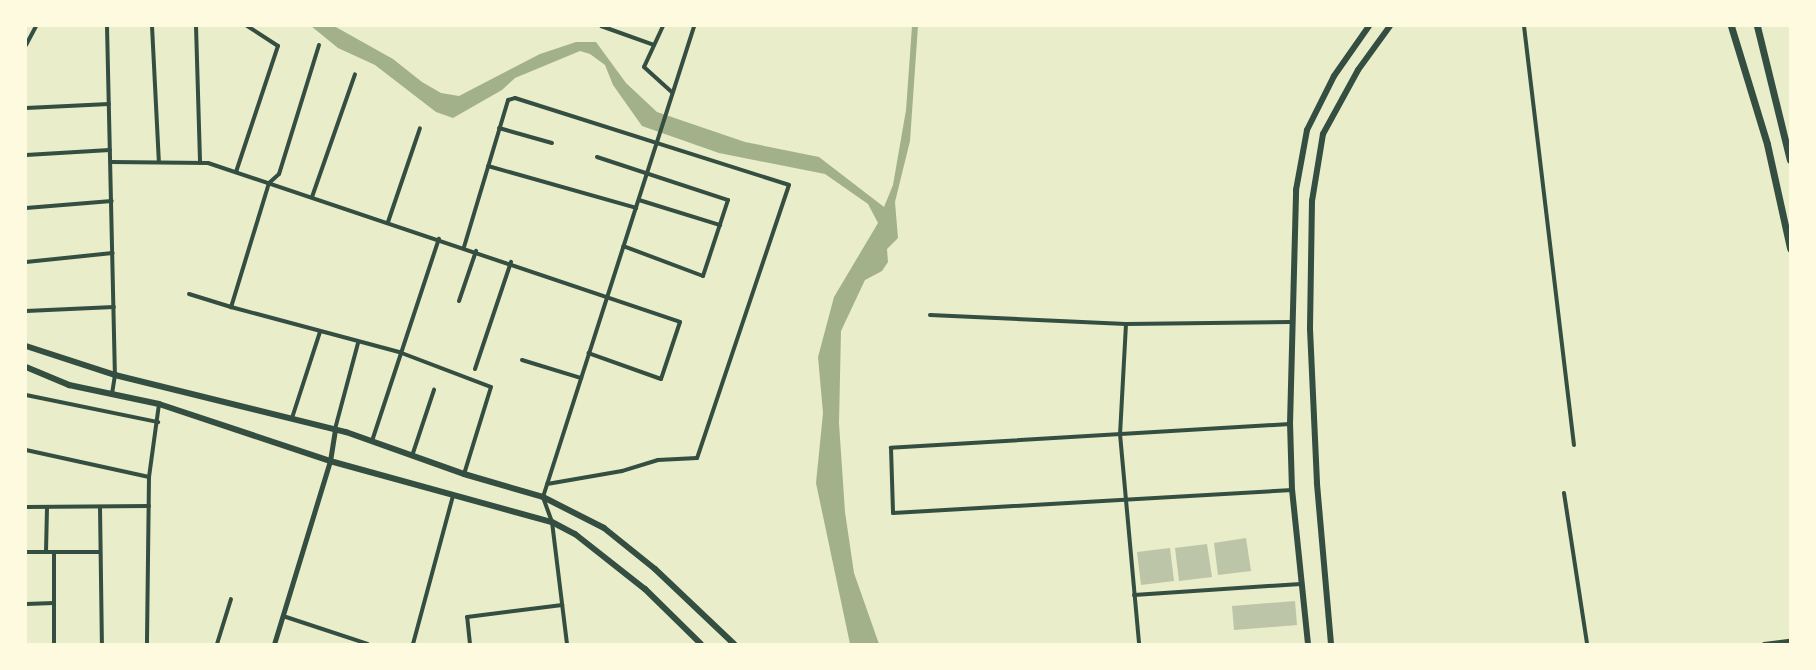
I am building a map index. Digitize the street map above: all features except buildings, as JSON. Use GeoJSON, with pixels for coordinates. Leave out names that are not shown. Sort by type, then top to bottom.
{"type":"FeatureCollection","features":[{"type":"Feature","properties":{"kind":"highway"},"geometry":{"type":"LineString","coordinates":[[1731,26],[1767,144],[1791,249]]}},
{"type":"Feature","properties":{"kind":"highway"},"geometry":{"type":"LineString","coordinates":[[1757,26],[1791,160]]}},
{"type":"Feature","properties":{"kind":"main road"},"geometry":{"type":"LineString","coordinates":[[1308,645],[1292,490],[1290,424],[1290,322],[1296,190],[1307,130],[1334,76],[1369,26]]}},
{"type":"Feature","properties":{"kind":"main road"},"geometry":{"type":"LineString","coordinates":[[1331,645],[1317,483],[1310,328],[1312,201],[1323,134],[1358,70],[1390,26]]}},
{"type":"Feature","properties":{"kind":"main road"},"geometry":{"type":"LineString","coordinates":[[26,346],[115,375],[292,418],[372,441],[411,457],[543,496],[604,528],[655,569],[734,645]]}},
{"type":"Feature","properties":{"kind":"main road"},"geometry":{"type":"LineString","coordinates":[[26,367],[69,385],[159,404],[330,462],[552,522],[575,534],[645,589],[701,645]]}},
{"type":"Feature","properties":{"kind":"street"},"geometry":{"type":"LineString","coordinates":[[26,45],[36,26]]}},
{"type":"Feature","properties":{"kind":"street"},"geometry":{"type":"LineString","coordinates":[[107,26],[115,375],[112,394]]}},
{"type":"Feature","properties":{"kind":"street"},"geometry":{"type":"LineString","coordinates":[[152,26],[159,162]]}},
{"type":"Feature","properties":{"kind":"street"},"geometry":{"type":"LineString","coordinates":[[196,26],[200,163]]}},
{"type":"Feature","properties":{"kind":"street"},"geometry":{"type":"LineString","coordinates":[[236,172],[278,46],[247,26]]}},
{"type":"Feature","properties":{"kind":"street"},"geometry":{"type":"LineString","coordinates":[[601,26],[654,45]]}},
{"type":"Feature","properties":{"kind":"street"},"geometry":{"type":"LineString","coordinates":[[663,26],[644,67],[673,93]]}},
{"type":"Feature","properties":{"kind":"street"},"geometry":{"type":"LineString","coordinates":[[567,645],[552,522],[543,496],[658,142],[693,26]]}},
{"type":"Feature","properties":{"kind":"street"},"geometry":{"type":"LineString","coordinates":[[1524,26],[1574,446]]}},
{"type":"Feature","properties":{"kind":"street"},"geometry":{"type":"LineString","coordinates":[[231,307],[269,183],[279,174],[319,45]]}},
{"type":"Feature","properties":{"kind":"street"},"geometry":{"type":"LineString","coordinates":[[312,197],[355,74]]}},
{"type":"Feature","properties":{"kind":"street"},"geometry":{"type":"LineString","coordinates":[[464,247],[508,100],[515,98],[789,185],[698,458],[658,460],[622,471],[547,484]]}},
{"type":"Feature","properties":{"kind":"street"},"geometry":{"type":"LineString","coordinates":[[26,108],[109,104]]}},
{"type":"Feature","properties":{"kind":"street"},"geometry":{"type":"LineString","coordinates":[[388,222],[420,128]]}},
{"type":"Feature","properties":{"kind":"street"},"geometry":{"type":"LineString","coordinates":[[500,128],[552,143]]}},
{"type":"Feature","properties":{"kind":"street"},"geometry":{"type":"LineString","coordinates":[[26,155],[110,150]]}},
{"type":"Feature","properties":{"kind":"street"},"geometry":{"type":"LineString","coordinates":[[597,157],[728,200],[703,276],[623,246]]}},
{"type":"Feature","properties":{"kind":"street"},"geometry":{"type":"LineString","coordinates":[[111,162],[200,163],[236,172],[607,294],[680,322],[661,379],[588,354]]}},
{"type":"Feature","properties":{"kind":"street"},"geometry":{"type":"LineString","coordinates":[[488,166],[636,208]]}},
{"type":"Feature","properties":{"kind":"street"},"geometry":{"type":"LineString","coordinates":[[639,200],[720,225]]}},
{"type":"Feature","properties":{"kind":"street"},"geometry":{"type":"LineString","coordinates":[[26,208],[112,201]]}},
{"type":"Feature","properties":{"kind":"street"},"geometry":{"type":"LineString","coordinates":[[372,441],[399,352],[439,239]]}},
{"type":"Feature","properties":{"kind":"street"},"geometry":{"type":"LineString","coordinates":[[459,301],[476,251]]}},
{"type":"Feature","properties":{"kind":"street"},"geometry":{"type":"LineString","coordinates":[[26,262],[113,253]]}},
{"type":"Feature","properties":{"kind":"street"},"geometry":{"type":"LineString","coordinates":[[476,369],[511,262]]}},
{"type":"Feature","properties":{"kind":"street"},"geometry":{"type":"LineString","coordinates":[[189,294],[358,343],[399,352],[491,387],[464,474]]}},
{"type":"Feature","properties":{"kind":"street"},"geometry":{"type":"LineString","coordinates":[[26,311],[114,307]]}},
{"type":"Feature","properties":{"kind":"street"},"geometry":{"type":"LineString","coordinates":[[930,315],[1125,324],[1290,322]]}},
{"type":"Feature","properties":{"kind":"street"},"geometry":{"type":"LineString","coordinates":[[1125,324],[1120,434],[1123,500],[1139,645]]}},
{"type":"Feature","properties":{"kind":"street"},"geometry":{"type":"LineString","coordinates":[[292,418],[320,332]]}},
{"type":"Feature","properties":{"kind":"street"},"geometry":{"type":"LineString","coordinates":[[274,645],[330,462],[335,431],[358,343]]}},
{"type":"Feature","properties":{"kind":"street"},"geometry":{"type":"LineString","coordinates":[[522,360],[581,378]]}},
{"type":"Feature","properties":{"kind":"street"},"geometry":{"type":"LineString","coordinates":[[411,457],[434,390]]}},
{"type":"Feature","properties":{"kind":"street"},"geometry":{"type":"LineString","coordinates":[[26,395],[158,422]]}},
{"type":"Feature","properties":{"kind":"street"},"geometry":{"type":"LineString","coordinates":[[147,645],[149,477],[159,404]]}},
{"type":"Feature","properties":{"kind":"street"},"geometry":{"type":"LineString","coordinates":[[1290,424],[891,448],[893,513],[1292,490]]}},
{"type":"Feature","properties":{"kind":"street"},"geometry":{"type":"LineString","coordinates":[[26,450],[149,477]]}},
{"type":"Feature","properties":{"kind":"street"},"geometry":{"type":"LineString","coordinates":[[1564,493],[1587,645]]}},
{"type":"Feature","properties":{"kind":"street"},"geometry":{"type":"LineString","coordinates":[[413,645],[453,496]]}},
{"type":"Feature","properties":{"kind":"street"},"geometry":{"type":"LineString","coordinates":[[26,507],[149,506]]}},
{"type":"Feature","properties":{"kind":"street"},"geometry":{"type":"LineString","coordinates":[[46,507],[46,552]]}},
{"type":"Feature","properties":{"kind":"street"},"geometry":{"type":"LineString","coordinates":[[100,507],[102,645]]}},
{"type":"Feature","properties":{"kind":"street"},"geometry":{"type":"LineString","coordinates":[[26,552],[100,552]]}},
{"type":"Feature","properties":{"kind":"street"},"geometry":{"type":"LineString","coordinates":[[54,552],[54,645]]}},
{"type":"Feature","properties":{"kind":"street"},"geometry":{"type":"LineString","coordinates":[[1134,595],[1301,584]]}},
{"type":"Feature","properties":{"kind":"street"},"geometry":{"type":"LineString","coordinates":[[217,645],[231,599]]}},
{"type":"Feature","properties":{"kind":"street"},"geometry":{"type":"LineString","coordinates":[[26,604],[54,603]]}},
{"type":"Feature","properties":{"kind":"street"},"geometry":{"type":"LineString","coordinates":[[470,645],[467,617],[562,605]]}},
{"type":"Feature","properties":{"kind":"street"},"geometry":{"type":"LineString","coordinates":[[283,616],[368,645]]}},
{"type":"Feature","properties":{"kind":"street"},"geometry":{"type":"LineString","coordinates":[[1764,645],[1791,641]]}},
{"type":"Feature","properties":{"kind":"shaded area"},"geometry":{"type":"Polygon","coordinates":[[[311,26],[334,26],[393,59],[422,82],[441,93],[459,96],[540,54],[576,42],[596,42],[626,83],[657,112],[745,142],[819,157],[884,207],[893,185],[906,110],[912,26],[918,26],[910,141],[895,202],[898,238],[887,249],[888,262],[882,271],[865,280],[841,331],[839,423],[845,512],[854,573],[879,644],[850,644],[816,483],[823,413],[818,357],[834,297],[878,223],[868,204],[825,174],[719,153],[642,126],[613,85],[605,65],[590,54],[580,51],[515,78],[502,90],[453,118],[436,112],[375,65],[338,48],[311,26]]]}}]}
